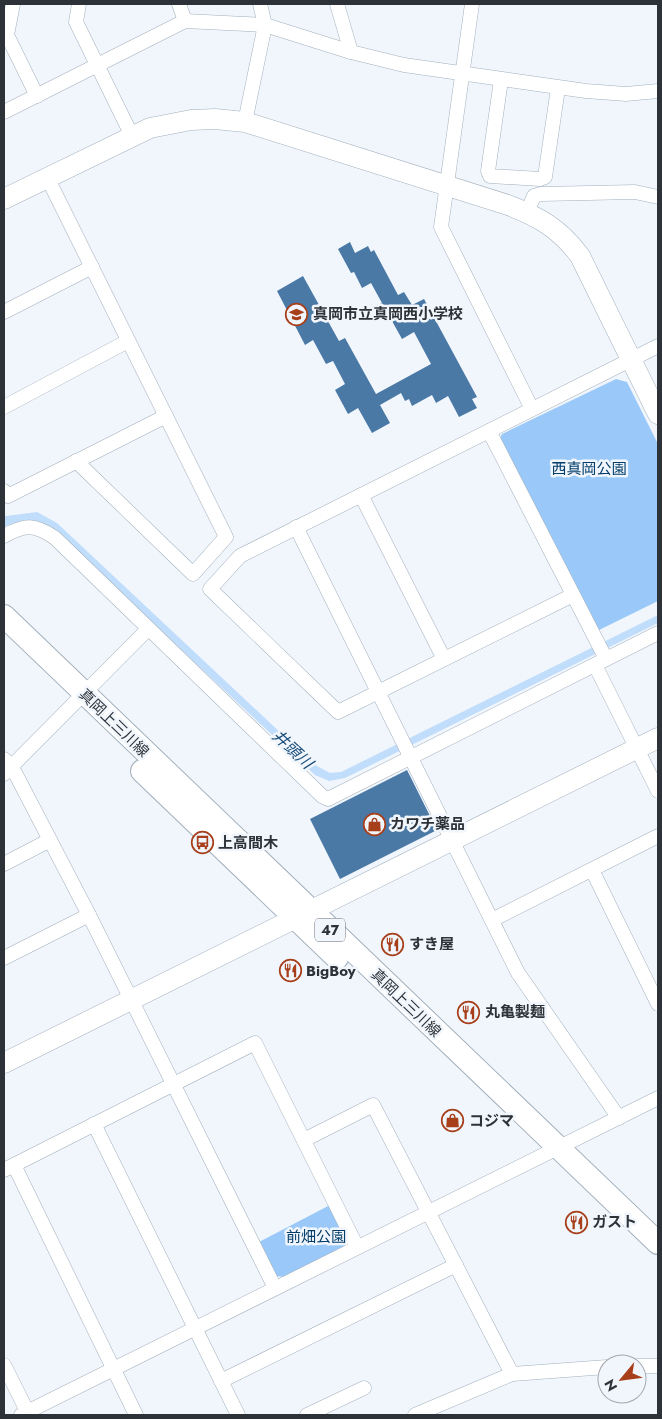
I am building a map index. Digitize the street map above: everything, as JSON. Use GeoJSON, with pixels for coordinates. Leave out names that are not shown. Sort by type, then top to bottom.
{"type":"FeatureCollection","features":[{"type":"Feature","properties":{"kind":"main road","name":"真岡上三川線"},"geometry":{"type":"LineString","coordinates":[[4,616],[80,700]]}},
{"type":"Feature","properties":{"kind":"main road","name":"真岡上三川線"},"geometry":{"type":"LineString","coordinates":[[4,636],[80,700],[552,1151],[658,1243]]}},
{"type":"Feature","properties":{"kind":"main road","name":"真岡上三川線"},"geometry":{"type":"LineString","coordinates":[[552,1151],[588,1192],[658,1260]]}},
{"type":"Feature","properties":{"kind":"street"},"geometry":{"type":"LineString","coordinates":[[13,4],[7,35],[37,96]]}},
{"type":"Feature","properties":{"kind":"street"},"geometry":{"type":"LineString","coordinates":[[79,4],[76,22],[132,136]]}},
{"type":"Feature","properties":{"kind":"street"},"geometry":{"type":"LineString","coordinates":[[179,4],[184,21]]}},
{"type":"Feature","properties":{"kind":"street"},"geometry":{"type":"LineString","coordinates":[[245,122],[265,25],[260,4]]}},
{"type":"Feature","properties":{"kind":"street"},"geometry":{"type":"LineString","coordinates":[[337,4],[352,52]]}},
{"type":"Feature","properties":{"kind":"street"},"geometry":{"type":"LineString","coordinates":[[472,4],[440,227],[532,409]]}},
{"type":"Feature","properties":{"kind":"street"},"geometry":{"type":"LineString","coordinates":[[4,112],[184,21],[265,25],[404,66],[558,88],[626,94],[658,91]]}},
{"type":"Feature","properties":{"kind":"street"},"geometry":{"type":"LineString","coordinates":[[501,80],[488,171],[490,176],[540,179],[545,176],[558,88]]}},
{"type":"Feature","properties":{"kind":"street"},"geometry":{"type":"LineString","coordinates":[[5,195],[150,128],[191,120],[216,119],[245,122],[526,212],[552,226],[580,256],[658,414]]}},
{"type":"Feature","properties":{"kind":"street"},"geometry":{"type":"LineString","coordinates":[[47,177],[226,537],[193,574],[76,461]]}},
{"type":"Feature","properties":{"kind":"street"},"geometry":{"type":"LineString","coordinates":[[526,212],[534,196],[541,194],[635,192],[658,197]]}},
{"type":"Feature","properties":{"kind":"street"},"geometry":{"type":"LineString","coordinates":[[4,312],[92,267]]}},
{"type":"Feature","properties":{"kind":"street"},"geometry":{"type":"LineString","coordinates":[[4,407],[128,340]]}},
{"type":"Feature","properties":{"kind":"street"},"geometry":{"type":"LineString","coordinates":[[573,595],[338,712],[210,589],[240,556],[658,346]]}},
{"type":"Feature","properties":{"kind":"street"},"geometry":{"type":"LineString","coordinates":[[4,491],[8,496],[166,416]]}},
{"type":"Feature","properties":{"kind":"street"},"geometry":{"type":"LineString","coordinates":[[489,431],[573,595],[600,662],[658,790]]}},
{"type":"Feature","properties":{"kind":"street"},"geometry":{"type":"LineString","coordinates":[[361,495],[444,659]]}},
{"type":"Feature","properties":{"kind":"street"},"geometry":{"type":"LineString","coordinates":[[4,536],[18,528],[39,527],[55,538],[322,796],[328,799],[658,634]]}},
{"type":"Feature","properties":{"kind":"street"},"geometry":{"type":"LineString","coordinates":[[296,527],[518,973],[619,1118]]}},
{"type":"Feature","properties":{"kind":"street"},"geometry":{"type":"LineString","coordinates":[[148,629],[80,700],[6,767],[50,840],[90,915],[275,1288]]}},
{"type":"Feature","properties":{"kind":"street"},"geometry":{"type":"LineString","coordinates":[[4,1063],[658,738]]}},
{"type":"Feature","properties":{"kind":"street"},"geometry":{"type":"LineString","coordinates":[[492,920],[658,836]]}},
{"type":"Feature","properties":{"kind":"street"},"geometry":{"type":"LineString","coordinates":[[4,864],[50,840]]}},
{"type":"Feature","properties":{"kind":"street"},"geometry":{"type":"LineString","coordinates":[[592,870],[658,1004]]}},
{"type":"Feature","properties":{"kind":"street"},"geometry":{"type":"LineString","coordinates":[[4,958],[90,915]]}},
{"type":"Feature","properties":{"kind":"street"},"geometry":{"type":"LineString","coordinates":[[136,1415],[9,1167],[255,1043],[357,1247]]}},
{"type":"Feature","properties":{"kind":"street"},"geometry":{"type":"LineString","coordinates":[[4,1366],[26,1414],[658,1098]]}},
{"type":"Feature","properties":{"kind":"street"},"geometry":{"type":"LineString","coordinates":[[304,1140],[373,1105],[512,1374]]}},
{"type":"Feature","properties":{"kind":"street"},"geometry":{"type":"LineString","coordinates":[[94,1124],[238,1415]]}},
{"type":"Feature","properties":{"kind":"street"},"geometry":{"type":"LineString","coordinates":[[221,1381],[456,1264]]}},
{"type":"Feature","properties":{"kind":"street"},"geometry":{"type":"LineString","coordinates":[[415,1415],[512,1374],[597,1368]]}},
{"type":"Feature","properties":{"kind":"street"},"geometry":{"type":"LineString","coordinates":[[307,1415],[364,1388]]}},
{"type":"Feature","properties":{"kind":"green space","name":"西真岡公園"},"geometry":{"type":"Polygon","coordinates":[[[616,379],[627,382],[658,444],[658,601],[595,632],[499,441],[502,434],[616,379]]]}},
{"type":"Feature","properties":{"kind":"green space","name":"前畑公園"},"geometry":{"type":"Polygon","coordinates":[[[330,1205],[348,1239],[346,1245],[285,1277],[276,1276],[259,1242],[330,1205]]]}},
{"type":"Feature","properties":{"kind":"water","name":"井頭川"},"geometry":{"type":"Polygon","coordinates":[[[37,512],[57,523],[315,765],[330,773],[341,772],[658,615],[658,623],[345,778],[329,781],[315,775],[52,529],[34,523],[22,522],[4,527],[4,517],[6,516],[37,512]]]}},
{"type":"Feature","properties":{"kind":"building"},"geometry":{"type":"Polygon","coordinates":[[[350,242],[355,253],[368,246],[371,252],[374,250],[398,295],[404,292],[412,305],[424,299],[477,397],[472,399],[477,408],[459,417],[448,396],[436,403],[432,395],[412,406],[409,399],[405,401],[401,393],[380,405],[390,423],[372,433],[358,408],[348,414],[335,390],[345,384],[333,361],[326,364],[313,340],[305,345],[277,291],[303,276],[339,341],[345,338],[376,394],[431,364],[414,332],[402,339],[387,312],[382,315],[377,305],[382,303],[371,283],[362,288],[354,272],[351,273],[338,249],[350,242]]]}},
{"type":"Feature","properties":{"kind":"building","name":"カワチ薬品"},"geometry":{"type":"Polygon","coordinates":[[[407,770],[437,830],[340,879],[310,819],[407,770]]]}},
{"type":"Feature","properties":{"kind":"place","name":"真岡市立真岡西小学校"},"geometry":{"type":"Point","coordinates":[297,314]}},
{"type":"Feature","properties":{"kind":"place","name":"カワチ薬品"},"geometry":{"type":"Point","coordinates":[374,824]}},
{"type":"Feature","properties":{"kind":"place","name":"上高間木"},"geometry":{"type":"Point","coordinates":[202,843]}},
{"type":"Feature","properties":{"kind":"place","name":"すき屋"},"geometry":{"type":"Point","coordinates":[393,944]}},
{"type":"Feature","properties":{"kind":"place","name":"BigBoy"},"geometry":{"type":"Point","coordinates":[290,971]}},
{"type":"Feature","properties":{"kind":"place","name":"丸亀製麺"},"geometry":{"type":"Point","coordinates":[469,1012]}},
{"type":"Feature","properties":{"kind":"place","name":"コジマ"},"geometry":{"type":"Point","coordinates":[453,1121]}},
{"type":"Feature","properties":{"kind":"place","name":"ガスト"},"geometry":{"type":"Point","coordinates":[576,1222]}}]}
